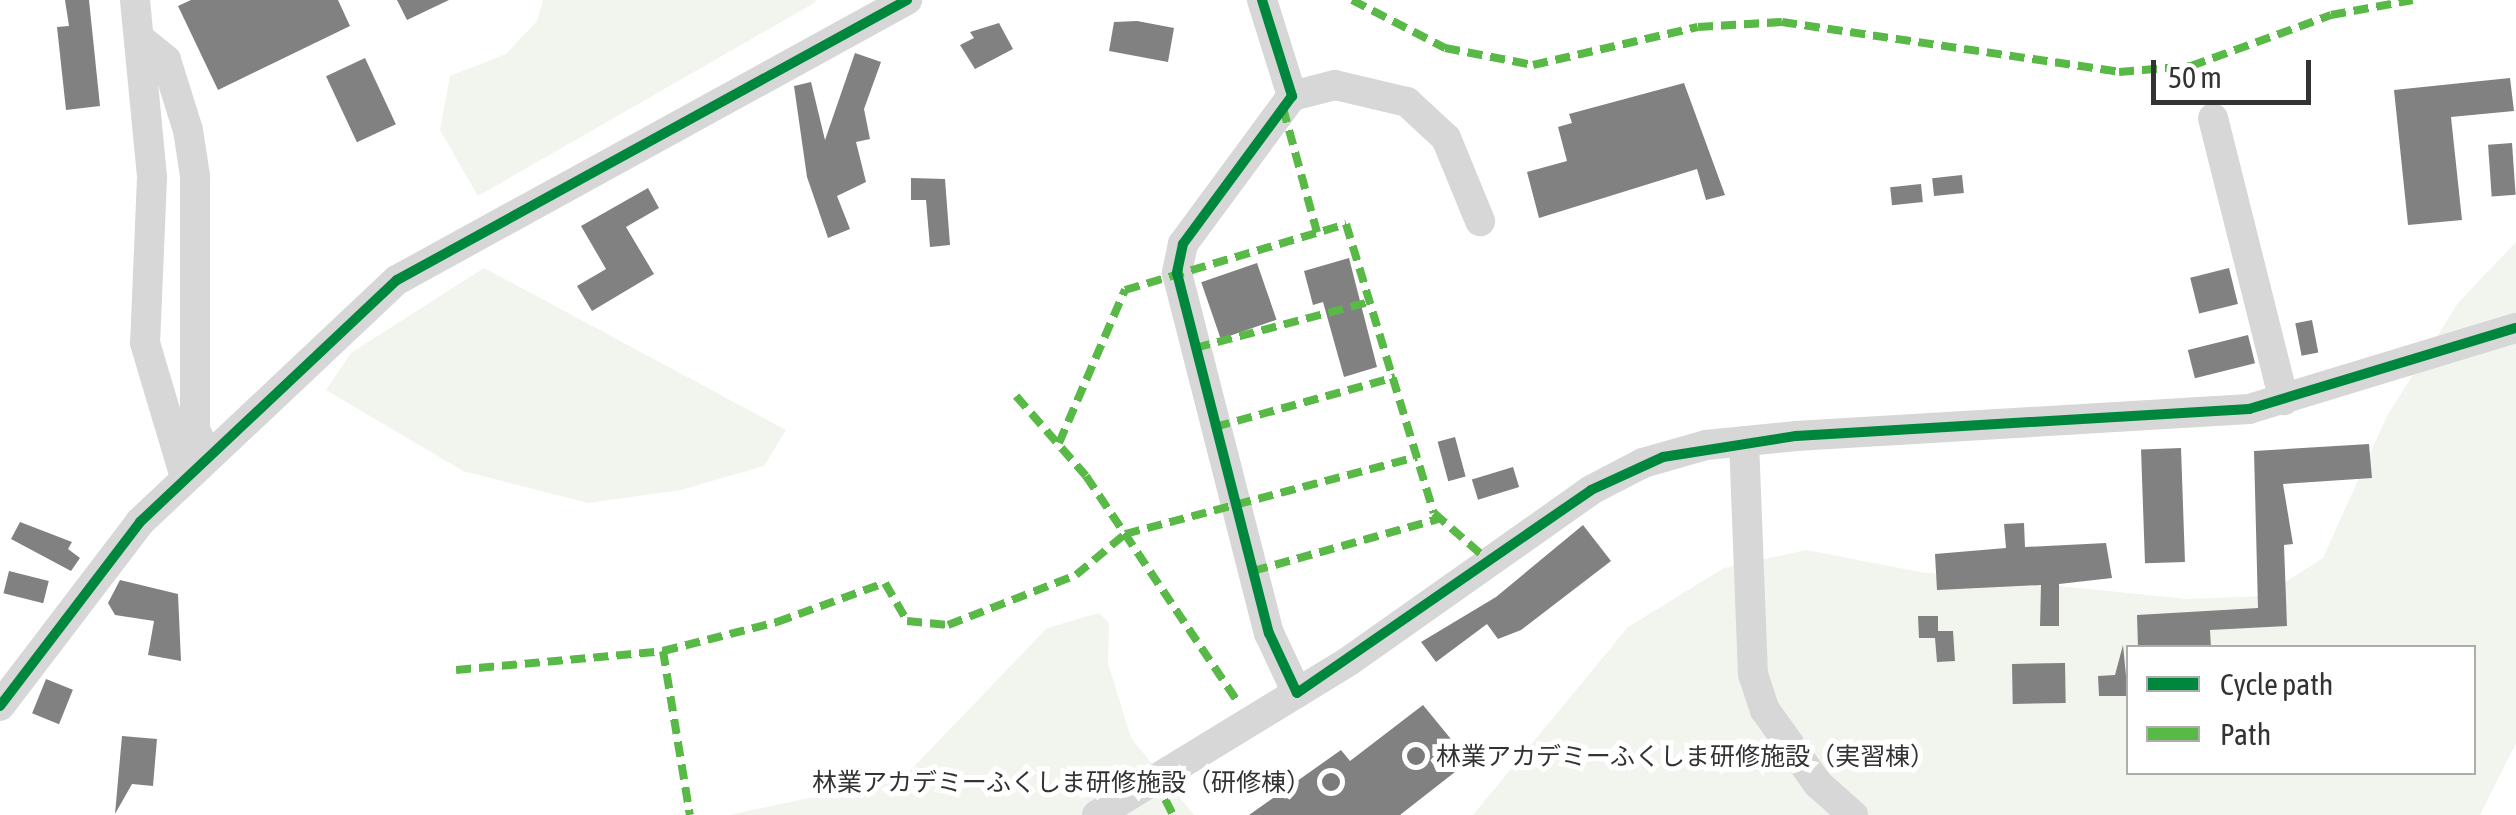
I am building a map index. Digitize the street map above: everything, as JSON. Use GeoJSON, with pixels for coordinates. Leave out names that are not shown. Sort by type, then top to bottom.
{"type":"FeatureCollection","features":[{"type":"Feature","properties":{"kind":"street"},"geometry":{"type":"LineString","coordinates":[[135,0],[152,178],[144,343],[185,477]]}},
{"type":"Feature","properties":{"kind":"street"},"geometry":{"type":"LineString","coordinates":[[0,706],[98,568],[185,477],[397,280],[908,0]]}},
{"type":"Feature","properties":{"kind":"street"},"geometry":{"type":"LineString","coordinates":[[1262,0],[1292,96]]}},
{"type":"Feature","properties":{"kind":"street"},"geometry":{"type":"LineString","coordinates":[[138,38],[166,60],[188,130],[197,236],[196,430],[208,455]]}},
{"type":"Feature","properties":{"kind":"street"},"geometry":{"type":"LineString","coordinates":[[1297,693],[1270,633],[1177,260],[1292,96],[1336,84],[1408,102],[1446,138],[1480,221]]}},
{"type":"Feature","properties":{"kind":"street"},"geometry":{"type":"LineString","coordinates":[[2213,118],[2284,400]]}},
{"type":"Feature","properties":{"kind":"street"},"geometry":{"type":"LineString","coordinates":[[1097,815],[1297,693],[1621,472],[1744,441],[2168,415],[2284,400],[2516,328]]}},
{"type":"Feature","properties":{"kind":"street"},"geometry":{"type":"LineString","coordinates":[[1744,441],[1753,674],[1765,710],[1818,784],[1852,815]]}},
{"type":"Feature","properties":{"kind":"shaded area"},"geometry":{"type":"Polygon","coordinates":[[[543,0],[816,2],[478,196],[440,130],[450,76],[506,54],[537,21],[543,0]]]}},
{"type":"Feature","properties":{"kind":"shaded area"},"geometry":{"type":"Polygon","coordinates":[[[2516,242],[2516,743],[2480,815],[1473,815],[1628,627],[1724,568],[1806,550],[1920,572],[2187,599],[2264,596],[2323,558],[2387,416],[2458,303],[2516,242]]]}},
{"type":"Feature","properties":{"kind":"shaded area"},"geometry":{"type":"Polygon","coordinates":[[[484,268],[786,430],[764,466],[681,490],[588,503],[463,471],[326,390],[351,353],[484,268]]]}},
{"type":"Feature","properties":{"kind":"shaded area"},"geometry":{"type":"Polygon","coordinates":[[[1099,613],[1109,623],[1108,663],[1131,738],[1194,815],[729,815],[903,778],[1047,628],[1099,613]]]}},
{"type":"Feature","properties":{"kind":"building"},"geometry":{"type":"Polygon","coordinates":[[[65,0],[89,0],[100,106],[66,110],[57,27],[69,26],[65,0]]]}},
{"type":"Feature","properties":{"kind":"building"},"geometry":{"type":"Polygon","coordinates":[[[191,0],[338,0],[350,26],[218,90],[178,6],[191,0]]]}},
{"type":"Feature","properties":{"kind":"building"},"geometry":{"type":"Polygon","coordinates":[[[397,0],[449,0],[407,20],[397,0]]]}},
{"type":"Feature","properties":{"kind":"building"},"geometry":{"type":"Polygon","coordinates":[[[1137,21],[1174,28],[1168,62],[1109,51],[1114,22],[1137,21]]]}},
{"type":"Feature","properties":{"kind":"building"},"geometry":{"type":"Polygon","coordinates":[[[999,23],[1013,49],[975,69],[960,45],[974,38],[970,32],[999,23]]]}},
{"type":"Feature","properties":{"kind":"building"},"geometry":{"type":"Polygon","coordinates":[[[855,53],[881,62],[864,109],[870,139],[856,142],[866,182],[837,196],[850,229],[828,238],[807,177],[794,86],[811,82],[825,140],[855,53]]]}},
{"type":"Feature","properties":{"kind":"building"},"geometry":{"type":"Polygon","coordinates":[[[365,58],[396,124],[357,142],[326,76],[365,58]]]}},
{"type":"Feature","properties":{"kind":"building"},"geometry":{"type":"Polygon","coordinates":[[[2510,78],[2514,111],[2451,117],[2462,220],[2408,225],[2394,90],[2510,78]]]}},
{"type":"Feature","properties":{"kind":"building"},"geometry":{"type":"Polygon","coordinates":[[[1684,83],[1725,195],[1706,200],[1697,169],[1539,218],[1527,172],[1567,161],[1558,127],[1572,123],[1569,114],[1684,83]]]}},
{"type":"Feature","properties":{"kind":"building"},"geometry":{"type":"Polygon","coordinates":[[[2512,143],[2516,195],[2492,197],[2488,145],[2512,143]]]}},
{"type":"Feature","properties":{"kind":"building"},"geometry":{"type":"Polygon","coordinates":[[[1962,175],[1964,193],[1934,196],[1932,178],[1962,175]]]}},
{"type":"Feature","properties":{"kind":"building"},"geometry":{"type":"Polygon","coordinates":[[[911,178],[945,179],[950,245],[930,247],[926,200],[911,200],[911,178]]]}},
{"type":"Feature","properties":{"kind":"building"},"geometry":{"type":"Polygon","coordinates":[[[1921,184],[1923,202],[1892,205],[1890,187],[1921,184]]]}},
{"type":"Feature","properties":{"kind":"building"},"geometry":{"type":"Polygon","coordinates":[[[648,188],[659,208],[626,227],[654,274],[592,311],[577,286],[606,269],[581,226],[648,188]]]}},
{"type":"Feature","properties":{"kind":"building"},"geometry":{"type":"Polygon","coordinates":[[[1349,258],[1377,367],[1344,377],[1323,302],[1313,305],[1304,271],[1349,258]]]}},
{"type":"Feature","properties":{"kind":"building"},"geometry":{"type":"Polygon","coordinates":[[[1257,263],[1277,320],[1221,339],[1201,282],[1257,263]]]}},
{"type":"Feature","properties":{"kind":"building"},"geometry":{"type":"Polygon","coordinates":[[[2229,268],[2238,304],[2199,314],[2190,278],[2229,268]]]}},
{"type":"Feature","properties":{"kind":"building"},"geometry":{"type":"Polygon","coordinates":[[[2312,320],[2318,352],[2302,356],[2295,323],[2312,320]]]}},
{"type":"Feature","properties":{"kind":"building"},"geometry":{"type":"Polygon","coordinates":[[[2248,335],[2255,363],[2195,378],[2188,350],[2248,335]]]}},
{"type":"Feature","properties":{"kind":"building"},"geometry":{"type":"Polygon","coordinates":[[[1455,437],[1466,477],[1448,481],[1438,442],[1455,437]]]}},
{"type":"Feature","properties":{"kind":"building"},"geometry":{"type":"Polygon","coordinates":[[[2369,444],[2372,478],[2283,484],[2293,544],[2284,545],[2287,626],[2210,630],[2211,645],[2138,645],[2137,615],[2258,608],[2254,451],[2369,444]]]}},
{"type":"Feature","properties":{"kind":"building"},"geometry":{"type":"Polygon","coordinates":[[[2181,448],[2185,562],[2145,563],[2141,449],[2181,448]]]}},
{"type":"Feature","properties":{"kind":"building"},"geometry":{"type":"Polygon","coordinates":[[[1513,467],[1519,487],[1478,500],[1472,480],[1513,467]]]}},
{"type":"Feature","properties":{"kind":"building"},"geometry":{"type":"Polygon","coordinates":[[[20,522],[72,542],[68,549],[80,558],[71,571],[11,539],[20,522]]]}},
{"type":"Feature","properties":{"kind":"building"},"geometry":{"type":"Polygon","coordinates":[[[2024,523],[2025,547],[2106,543],[2112,578],[2059,584],[2059,626],[2040,626],[2041,585],[1937,590],[1935,554],[2006,548],[2004,524],[2024,523]]]}},
{"type":"Feature","properties":{"kind":"building"},"geometry":{"type":"Polygon","coordinates":[[[1583,525],[1611,561],[1521,630],[1498,639],[1487,624],[1436,662],[1421,642],[1496,597],[1583,525]]]}},
{"type":"Feature","properties":{"kind":"building"},"geometry":{"type":"Polygon","coordinates":[[[9,571],[49,581],[43,603],[3,593],[9,571]]]}},
{"type":"Feature","properties":{"kind":"building"},"geometry":{"type":"Polygon","coordinates":[[[120,580],[178,594],[181,661],[148,655],[154,621],[115,615],[108,603],[120,580]]]}},
{"type":"Feature","properties":{"kind":"building"},"geometry":{"type":"Polygon","coordinates":[[[1918,616],[1938,616],[1938,631],[1953,631],[1955,661],[1937,662],[1935,638],[1919,638],[1918,616]]]}},
{"type":"Feature","properties":{"kind":"building"},"geometry":{"type":"Polygon","coordinates":[[[2123,645],[2126,696],[2099,696],[2098,676],[2115,675],[2123,645]]]}},
{"type":"Feature","properties":{"kind":"building"},"geometry":{"type":"Polygon","coordinates":[[[2065,663],[2066,703],[2013,704],[2012,664],[2065,663]]]}},
{"type":"Feature","properties":{"kind":"building"},"geometry":{"type":"Polygon","coordinates":[[[46,679],[73,690],[59,724],[32,713],[46,679]]]}},
{"type":"Feature","properties":{"kind":"building"},"geometry":{"type":"Polygon","coordinates":[[[1423,705],[1469,761],[1400,815],[1249,815],[1341,750],[1350,761],[1423,705]]]}},
{"type":"Feature","properties":{"kind":"building"},"geometry":{"type":"Polygon","coordinates":[[[122,736],[157,739],[153,786],[132,784],[115,814],[122,736]]]}},
{"type":"Feature","properties":{"kind":"marked path"},"geometry":{"type":"LineString","coordinates":[[1352,0],[1445,48],[1533,65],[1698,27],[1782,22],[2119,72],[2191,66],[2331,15],[2413,0]]}},
{"type":"Feature","properties":{"kind":"marked path"},"geometry":{"type":"LineString","coordinates":[[1283,108],[1317,232]]}},
{"type":"Feature","properties":{"kind":"marked path"},"geometry":{"type":"LineString","coordinates":[[1059,443],[1125,290],[1346,224],[1434,513],[1490,562]]}},
{"type":"Feature","properties":{"kind":"marked path"},"geometry":{"type":"LineString","coordinates":[[1195,348],[1373,301]]}},
{"type":"Feature","properties":{"kind":"marked path"},"geometry":{"type":"LineString","coordinates":[[1215,427],[1395,377]]}},
{"type":"Feature","properties":{"kind":"marked path"},"geometry":{"type":"LineString","coordinates":[[1016,396],[1086,476],[1237,701]]}},
{"type":"Feature","properties":{"kind":"marked path"},"geometry":{"type":"LineString","coordinates":[[456,670],[663,651],[777,622],[885,583],[907,621],[948,625],[1076,575],[1125,534],[1417,457]]}},
{"type":"Feature","properties":{"kind":"marked path"},"geometry":{"type":"LineString","coordinates":[[1253,571],[1438,519]]}},
{"type":"Feature","properties":{"kind":"marked path"},"geometry":{"type":"LineString","coordinates":[[663,651],[690,815]]}},
{"type":"Feature","properties":{"kind":"marked path"},"geometry":{"type":"LineString","coordinates":[[1155,779],[1173,815]]}},
{"type":"Feature","properties":{"kind":"cycle path"},"geometry":{"type":"LineString","coordinates":[[0,706],[140,522],[397,280],[907,0]]}},
{"type":"Feature","properties":{"kind":"cycle path"},"geometry":{"type":"LineString","coordinates":[[1262,0],[1292,96],[1183,244],[1177,273],[1269,633],[1297,693],[1591,490],[1663,457],[1796,436],[2249,409],[2516,328]]}},
{"type":"Feature","properties":{"kind":"place","name":"林業アカデミーふくしま研修施設（実習棟）"},"geometry":{"type":"Point","coordinates":[1416,756]}},
{"type":"Feature","properties":{"kind":"place","name":"林業アカデミーふくしま研修施設（研修棟）"},"geometry":{"type":"Point","coordinates":[1331,782]}}]}
